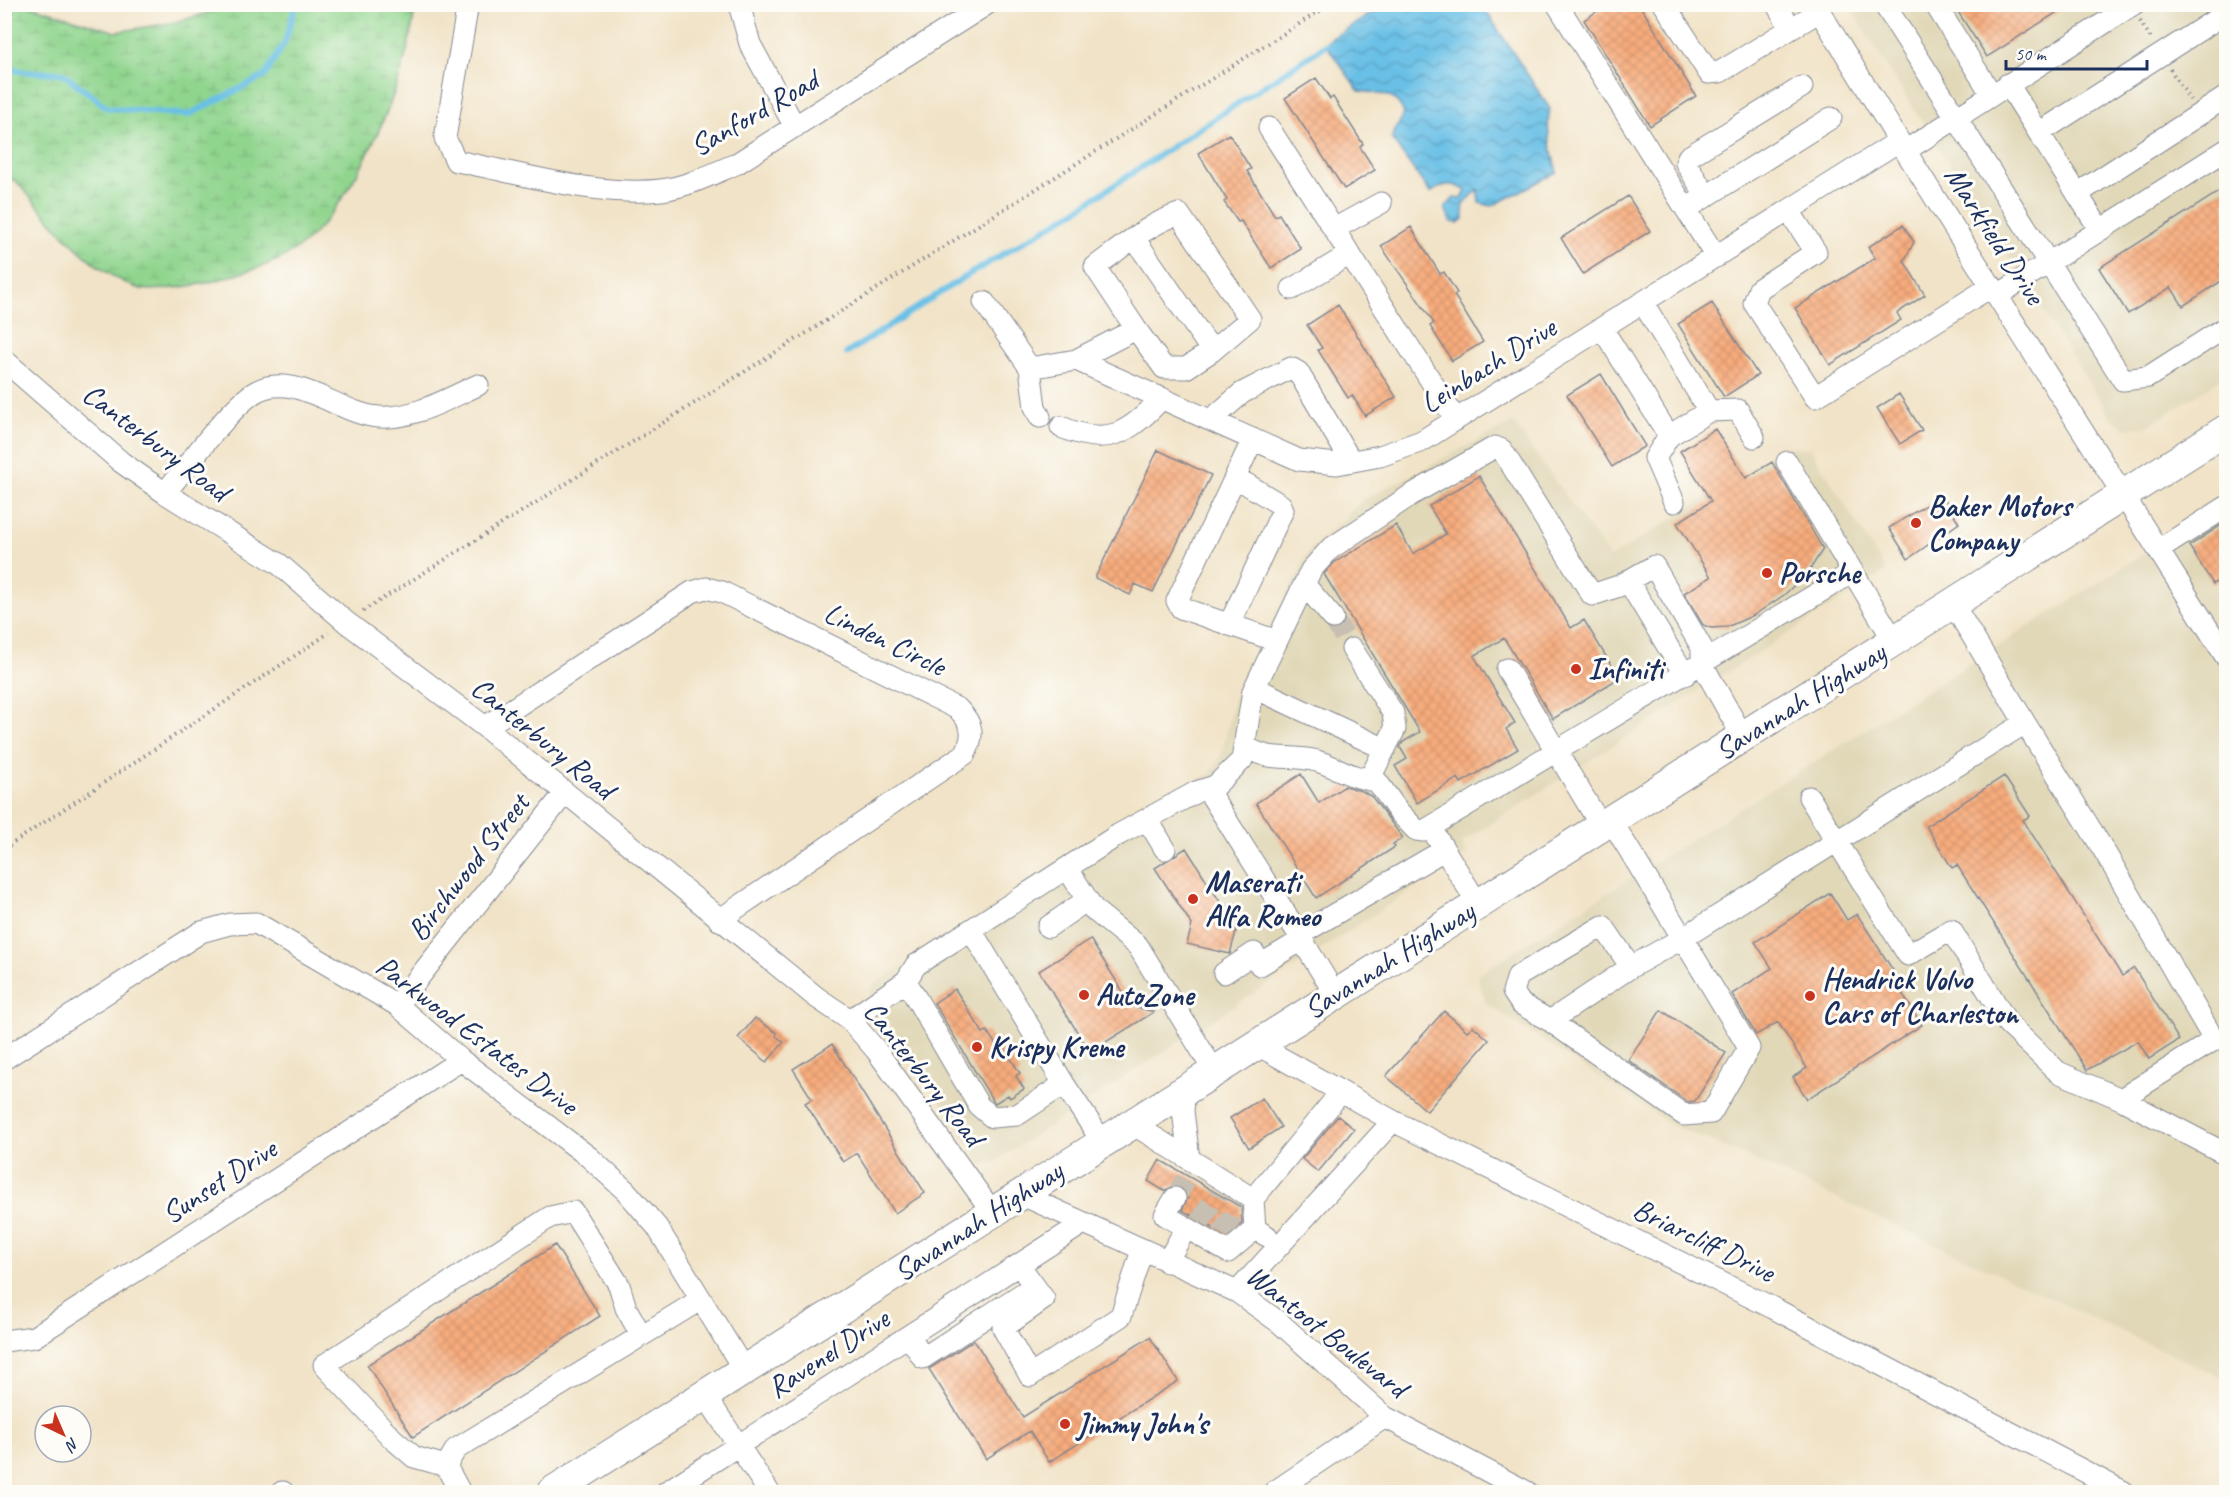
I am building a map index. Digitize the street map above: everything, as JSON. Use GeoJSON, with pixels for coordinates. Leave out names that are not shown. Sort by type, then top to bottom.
{"type":"FeatureCollection","features":[{"type":"Feature","properties":{"kind":"highway","name":"Savannah Highway"},"geometry":{"type":"LineString","coordinates":[[552,1492],[1335,993],[2226,430]]}},
{"type":"Feature","properties":{"kind":"street","name":"Sanford Road"},"geometry":{"type":"LineString","coordinates":[[468,4],[445,138],[456,161],[610,191],[663,190],[697,181],[736,164],[987,4]]}},
{"type":"Feature","properties":{"kind":"street"},"geometry":{"type":"LineString","coordinates":[[739,4],[750,44],[795,127]]}},
{"type":"Feature","properties":{"kind":"street"},"geometry":{"type":"LineString","coordinates":[[1557,4],[1716,256]]}},
{"type":"Feature","properties":{"kind":"street"},"geometry":{"type":"LineString","coordinates":[[1664,4],[1709,73],[1720,72],[1791,28],[1817,8]]}},
{"type":"Feature","properties":{"kind":"street"},"geometry":{"type":"LineString","coordinates":[[1776,4],[1791,28]]}},
{"type":"Feature","properties":{"kind":"street"},"geometry":{"type":"LineString","coordinates":[[1884,4],[2123,380],[2148,377],[2226,327]]}},
{"type":"Feature","properties":{"kind":"street"},"geometry":{"type":"LineString","coordinates":[[1935,4],[2000,89],[2039,133],[2100,230]]}},
{"type":"Feature","properties":{"kind":"street","name":"Leinbach Drive"},"geometry":{"type":"LineString","coordinates":[[1077,360],[1299,460],[1337,464],[1380,456],[1422,441],[1789,211],[1902,146],[1956,118],[2132,6]]}},
{"type":"Feature","properties":{"kind":"street","name":"Markfield Drive"},"geometry":{"type":"LineString","coordinates":[[1817,8],[2226,657]]}},
{"type":"Feature","properties":{"kind":"street"},"geometry":{"type":"LineString","coordinates":[[2039,133],[2226,13]]}},
{"type":"Feature","properties":{"kind":"street"},"geometry":{"type":"LineString","coordinates":[[1706,196],[1686,163],[1688,157],[1802,87]]}},
{"type":"Feature","properties":{"kind":"street"},"geometry":{"type":"LineString","coordinates":[[2078,194],[2226,97]]}},
{"type":"Feature","properties":{"kind":"street"},"geometry":{"type":"LineString","coordinates":[[1686,209],[1831,118]]}},
{"type":"Feature","properties":{"kind":"street"},"geometry":{"type":"LineString","coordinates":[[1269,128],[1456,420]]}},
{"type":"Feature","properties":{"kind":"street"},"geometry":{"type":"LineString","coordinates":[[1789,211],[1816,252],[1759,289],[1754,303],[1815,397],[1995,291],[2048,263],[2226,150]]}},
{"type":"Feature","properties":{"kind":"street"},"geometry":{"type":"LineString","coordinates":[[1334,229],[1382,203]]}},
{"type":"Feature","properties":{"kind":"street"},"geometry":{"type":"LineString","coordinates":[[1179,214],[1250,319],[1212,351],[1186,368],[1164,368],[1136,329],[1095,267],[1134,238],[1166,218],[1179,214]]}},
{"type":"Feature","properties":{"kind":"street"},"geometry":{"type":"LineString","coordinates":[[1134,238],[1212,351]]}},
{"type":"Feature","properties":{"kind":"street"},"geometry":{"type":"LineString","coordinates":[[1293,289],[1350,254]]}},
{"type":"Feature","properties":{"kind":"street"},"geometry":{"type":"LineString","coordinates":[[984,302],[1030,368],[1035,407],[1040,417]]}},
{"type":"Feature","properties":{"kind":"street"},"geometry":{"type":"LineString","coordinates":[[1642,303],[1709,411]]}},
{"type":"Feature","properties":{"kind":"street"},"geometry":{"type":"LineString","coordinates":[[1602,328],[1669,436]]}},
{"type":"Feature","properties":{"kind":"street"},"geometry":{"type":"LineString","coordinates":[[1030,368],[1077,360],[1136,329]]}},
{"type":"Feature","properties":{"kind":"street","name":"Canterbury Road"},"geometry":{"type":"LineString","coordinates":[[4,360],[121,462],[165,493],[279,564],[346,622],[485,727],[719,920],[816,997],[850,1020],[876,1050],[993,1213]]}},
{"type":"Feature","properties":{"kind":"street"},"geometry":{"type":"LineString","coordinates":[[1211,420],[1242,393],[1291,368],[1298,372],[1351,461]]}},
{"type":"Feature","properties":{"kind":"street"},"geometry":{"type":"LineString","coordinates":[[165,493],[241,404],[258,390],[305,389],[350,411],[378,418],[406,417],[478,385]]}},
{"type":"Feature","properties":{"kind":"street"},"geometry":{"type":"LineString","coordinates":[[1061,427],[1100,439],[1125,430],[1147,415],[1162,398]]}},
{"type":"Feature","properties":{"kind":"street"},"geometry":{"type":"LineString","coordinates":[[1674,502],[1655,458],[1669,436],[1709,411],[1738,410],[1754,437]]}},
{"type":"Feature","properties":{"kind":"street"},"geometry":{"type":"LineString","coordinates":[[1253,439],[1177,600],[1181,608],[1277,641]]}},
{"type":"Feature","properties":{"kind":"street"},"geometry":{"type":"LineString","coordinates":[[850,1020],[906,981],[916,965],[1066,868],[1147,819],[1215,786],[1242,760],[1255,688],[1311,570],[1330,549],[1411,495],[1495,447],[1502,450],[1592,595],[1628,581],[1654,566],[1702,648],[1694,669]]}},
{"type":"Feature","properties":{"kind":"street"},"geometry":{"type":"LineString","coordinates":[[1787,462],[1894,641]]}},
{"type":"Feature","properties":{"kind":"street"},"geometry":{"type":"LineString","coordinates":[[1229,625],[1283,510],[1281,505],[1235,477]]}},
{"type":"Feature","properties":{"kind":"street"},"geometry":{"type":"LineString","coordinates":[[2160,549],[2226,507]]}},
{"type":"Feature","properties":{"kind":"street"},"geometry":{"type":"LineString","coordinates":[[1244,746],[1268,757],[1279,759],[1294,757],[1318,761],[1369,780],[1376,780],[1398,811],[1416,830],[1424,831],[1853,572]]}},
{"type":"Feature","properties":{"kind":"street"},"geometry":{"type":"LineString","coordinates":[[1628,581],[1743,736]]}},
{"type":"Feature","properties":{"kind":"street"},"geometry":{"type":"LineString","coordinates":[[1304,584],[1333,618]]}},
{"type":"Feature","properties":{"kind":"street","name":"Linden Circle"},"geometry":{"type":"LineString","coordinates":[[485,727],[692,592],[706,588],[722,591],[958,709],[968,719],[972,729],[972,741],[965,754],[719,920]]}},
{"type":"Feature","properties":{"kind":"street"},"geometry":{"type":"LineString","coordinates":[[1953,604],[2106,854],[2214,1040],[2121,1099]]}},
{"type":"Feature","properties":{"kind":"street"},"geometry":{"type":"LineString","coordinates":[[1352,649],[1393,713],[1395,729],[1369,780]]}},
{"type":"Feature","properties":{"kind":"street"},"geometry":{"type":"LineString","coordinates":[[1507,669],[1558,751],[1683,938],[1749,1047],[1711,1113],[1684,1115],[1550,1021],[1521,1004],[1513,992],[1518,976],[1603,926],[1631,967]]}},
{"type":"Feature","properties":{"kind":"street"},"geometry":{"type":"LineString","coordinates":[[1255,688],[1385,749]]}},
{"type":"Feature","properties":{"kind":"street"},"geometry":{"type":"LineString","coordinates":[[1550,1021],[1631,967],[1683,938],[2025,723]]}},
{"type":"Feature","properties":{"kind":"street"},"geometry":{"type":"LineString","coordinates":[[1207,789],[1335,993]]}},
{"type":"Feature","properties":{"kind":"street","name":"Birchwood Street"},"geometry":{"type":"LineString","coordinates":[[397,1005],[564,794]]}},
{"type":"Feature","properties":{"kind":"street"},"geometry":{"type":"LineString","coordinates":[[1809,797],[1908,955],[1951,930],[2008,1024],[2058,1072],[2121,1099],[2226,1154]]}},
{"type":"Feature","properties":{"kind":"street"},"geometry":{"type":"LineString","coordinates":[[1147,819],[1166,849]]}},
{"type":"Feature","properties":{"kind":"street"},"geometry":{"type":"LineString","coordinates":[[1430,828],[1478,904]]}},
{"type":"Feature","properties":{"kind":"street"},"geometry":{"type":"LineString","coordinates":[[1224,973],[1254,953],[1260,965],[1444,850]]}},
{"type":"Feature","properties":{"kind":"street"},"geometry":{"type":"LineString","coordinates":[[1066,868],[1105,921],[1122,930],[1138,946],[1214,1071]]}},
{"type":"Feature","properties":{"kind":"street"},"geometry":{"type":"LineString","coordinates":[[1048,927],[1088,900]]}},
{"type":"Feature","properties":{"kind":"street","name":"Parkwood Estates Drive"},"geometry":{"type":"LineString","coordinates":[[4,1059],[201,932],[230,924],[256,923],[397,1005],[461,1060],[589,1157],[626,1191],[657,1227],[744,1370]]}},
{"type":"Feature","properties":{"kind":"street"},"geometry":{"type":"LineString","coordinates":[[971,930],[1064,1084],[1102,1141]]}},
{"type":"Feature","properties":{"kind":"street"},"geometry":{"type":"LineString","coordinates":[[906,981],[979,1106],[992,1117],[1017,1115],[1064,1084]]}},
{"type":"Feature","properties":{"kind":"street","name":"Briarcliff Drive"},"geometry":{"type":"LineString","coordinates":[[1256,1044],[1393,1121],[1773,1308],[2124,1492]]}},
{"type":"Feature","properties":{"kind":"street","name":"Sunset Drive"},"geometry":{"type":"LineString","coordinates":[[4,1341],[34,1337],[461,1060]]}},
{"type":"Feature","properties":{"kind":"street"},"geometry":{"type":"LineString","coordinates":[[1185,1089],[1183,1111],[1191,1166]]}},
{"type":"Feature","properties":{"kind":"street"},"geometry":{"type":"LineString","coordinates":[[1246,1200],[1341,1092]]}},
{"type":"Feature","properties":{"kind":"street"},"geometry":{"type":"LineString","coordinates":[[1237,1292],[1393,1121]]}},
{"type":"Feature","properties":{"kind":"street"},"geometry":{"type":"LineString","coordinates":[[1131,1123],[1221,1188],[1246,1200],[1255,1229],[1281,1244]]}},
{"type":"Feature","properties":{"kind":"street","name":"Wantoot Boulevard"},"geometry":{"type":"LineString","coordinates":[[1020,1194],[1082,1224],[1237,1292],[1280,1323],[1385,1417],[1527,1492]]}},
{"type":"Feature","properties":{"kind":"street"},"geometry":{"type":"LineString","coordinates":[[1175,1198],[1165,1215],[1218,1239],[1228,1252],[1255,1229]]}},
{"type":"Feature","properties":{"kind":"street"},"geometry":{"type":"LineString","coordinates":[[460,1492],[447,1466],[414,1457],[392,1438],[324,1365],[550,1217],[573,1212],[619,1285],[626,1308],[641,1335]]}},
{"type":"Feature","properties":{"kind":"street","name":"Ravenel Drive"},"geometry":{"type":"LineString","coordinates":[[666,1492],[1082,1224]]}},
{"type":"Feature","properties":{"kind":"street"},"geometry":{"type":"LineString","coordinates":[[1167,1262],[1193,1227]]}},
{"type":"Feature","properties":{"kind":"street"},"geometry":{"type":"LineString","coordinates":[[1019,1265],[1044,1299],[1003,1329],[1030,1376],[1120,1316],[1142,1250]]}},
{"type":"Feature","properties":{"kind":"street"},"geometry":{"type":"LineString","coordinates":[[909,1336],[923,1358],[1034,1286]]}},
{"type":"Feature","properties":{"kind":"street"},"geometry":{"type":"LineString","coordinates":[[447,1466],[456,1449],[700,1300]]}},
{"type":"Feature","properties":{"kind":"street"},"geometry":{"type":"LineString","coordinates":[[705,1395],[769,1492]]}},
{"type":"Feature","properties":{"kind":"street"},"geometry":{"type":"LineString","coordinates":[[1274,1492],[1385,1417]]}},
{"type":"Feature","properties":{"kind":"path"},"geometry":{"type":"LineString","coordinates":[[4,849],[346,622],[1331,4]]}},
{"type":"Feature","properties":{"kind":"path"},"geometry":{"type":"LineString","coordinates":[[2132,6],[2200,115]]}},
{"type":"Feature","properties":{"kind":"shaded area"},"geometry":{"type":"Polygon","coordinates":[[[1848,5],[2226,5],[2226,376],[2146,427],[2125,428],[2112,419],[1848,5]]]}},
{"type":"Feature","properties":{"kind":"shaded area"},"geometry":{"type":"Polygon","coordinates":[[[1513,422],[1610,558],[1786,447],[1810,448],[1886,571],[1462,842],[1467,854],[993,1163],[982,1165],[869,993],[874,984],[1154,804],[1209,774],[1222,753],[1236,692],[1309,551],[1363,500],[1513,422]]]}},
{"type":"Feature","properties":{"kind":"shaded area"},"geometry":{"type":"Polygon","coordinates":[[[2226,502],[2226,1380],[1748,1157],[1672,1125],[1486,1003],[1477,975],[2226,502]]]}},
{"type":"Feature","properties":{"kind":"green space"},"geometry":{"type":"Polygon","coordinates":[[[4,5],[28,5],[116,32],[177,22],[214,11],[220,5],[415,5],[403,65],[378,133],[362,166],[324,223],[295,250],[263,266],[210,282],[154,290],[137,288],[118,279],[85,256],[16,181],[5,177],[4,5]]]}},
{"type":"Feature","properties":{"kind":"water"},"geometry":{"type":"Polygon","coordinates":[[[1385,5],[1482,5],[1550,109],[1549,133],[1557,172],[1492,206],[1479,203],[1478,190],[1463,204],[1464,219],[1458,223],[1451,222],[1445,208],[1454,198],[1462,198],[1466,191],[1448,185],[1430,193],[1391,138],[1404,114],[1401,107],[1386,95],[1359,91],[1326,45],[1329,40],[1385,5]]]}},
{"type":"Feature","properties":{"kind":"building"},"geometry":{"type":"Polygon","coordinates":[[[1608,4],[1639,4],[1696,96],[1650,126],[1584,20],[1608,4]]]}},
{"type":"Feature","properties":{"kind":"building"},"geometry":{"type":"Polygon","coordinates":[[[1953,4],[2070,4],[1987,57],[1953,4]]]}},
{"type":"Feature","properties":{"kind":"building"},"geometry":{"type":"Polygon","coordinates":[[[1316,78],[1330,99],[1333,97],[1363,144],[1360,147],[1375,170],[1344,189],[1285,98],[1316,78]]]}},
{"type":"Feature","properties":{"kind":"building"},"geometry":{"type":"Polygon","coordinates":[[[1229,134],[1251,169],[1247,171],[1275,216],[1279,214],[1301,249],[1271,268],[1241,221],[1238,222],[1224,202],[1227,200],[1198,153],[1229,134]]]}},
{"type":"Feature","properties":{"kind":"building"},"geometry":{"type":"Polygon","coordinates":[[[2226,187],[2226,278],[2183,306],[2171,287],[2128,314],[2099,268],[2226,187]]]}},
{"type":"Feature","properties":{"kind":"building"},"geometry":{"type":"Polygon","coordinates":[[[1628,196],[1650,231],[1583,274],[1561,238],[1628,196]]]}},
{"type":"Feature","properties":{"kind":"building"},"geometry":{"type":"Polygon","coordinates":[[[1903,225],[1914,242],[1904,261],[1925,295],[1897,313],[1901,320],[1830,365],[1795,308],[1875,258],[1868,247],[1903,225]]]}},
{"type":"Feature","properties":{"kind":"building"},"geometry":{"type":"Polygon","coordinates":[[[1411,227],[1440,274],[1444,272],[1457,293],[1454,295],[1483,342],[1452,361],[1430,326],[1434,323],[1381,246],[1411,227]]]}},
{"type":"Feature","properties":{"kind":"building"},"geometry":{"type":"Polygon","coordinates":[[[1712,303],[1758,375],[1724,397],[1678,324],[1712,303]]]}},
{"type":"Feature","properties":{"kind":"building"},"geometry":{"type":"Polygon","coordinates":[[[1338,305],[1396,397],[1365,416],[1352,395],[1348,398],[1318,350],[1322,348],[1307,325],[1338,305]]]}},
{"type":"Feature","properties":{"kind":"building"},"geometry":{"type":"Polygon","coordinates":[[[1601,374],[1645,446],[1612,467],[1567,395],[1601,374]]]}},
{"type":"Feature","properties":{"kind":"building"},"geometry":{"type":"Polygon","coordinates":[[[1899,394],[1922,430],[1900,444],[1877,408],[1899,394]]]}},
{"type":"Feature","properties":{"kind":"building"},"geometry":{"type":"Polygon","coordinates":[[[1715,429],[1746,478],[1772,462],[1823,549],[1809,571],[1784,595],[1754,615],[1727,627],[1711,628],[1703,625],[1684,593],[1711,577],[1677,523],[1711,501],[1680,451],[1715,429]]]}},
{"type":"Feature","properties":{"kind":"building"},"geometry":{"type":"Polygon","coordinates":[[[1158,450],[1211,475],[1153,592],[1135,584],[1130,595],[1095,578],[1158,450]]]}},
{"type":"Feature","properties":{"kind":"building"},"geometry":{"type":"Polygon","coordinates":[[[1479,476],[1571,628],[1584,620],[1619,678],[1553,719],[1504,638],[1474,656],[1515,723],[1506,729],[1518,749],[1461,783],[1458,778],[1417,803],[1395,766],[1407,759],[1400,747],[1403,742],[1420,732],[1324,574],[1335,562],[1396,525],[1413,554],[1446,534],[1429,506],[1479,476]]]}},
{"type":"Feature","properties":{"kind":"building"},"geometry":{"type":"Polygon","coordinates":[[[1942,495],[1959,523],[1908,559],[1889,528],[1942,495]]]}},
{"type":"Feature","properties":{"kind":"building"},"geometry":{"type":"Polygon","coordinates":[[[2226,522],[2226,576],[2213,584],[2189,546],[2226,522]]]}},
{"type":"Feature","properties":{"kind":"building"},"geometry":{"type":"Polygon","coordinates":[[[1301,774],[1319,803],[1345,786],[1372,797],[1403,838],[1393,844],[1395,847],[1316,898],[1256,803],[1301,774]]]}},
{"type":"Feature","properties":{"kind":"building"},"geometry":{"type":"Polygon","coordinates":[[[2004,776],[2030,816],[2023,820],[2122,976],[2134,968],[2179,1040],[2149,1059],[2138,1041],[2087,1070],[1957,865],[1952,868],[1926,826],[2004,776]]]}},
{"type":"Feature","properties":{"kind":"building"},"geometry":{"type":"Polygon","coordinates":[[[1186,848],[1222,905],[1242,909],[1230,954],[1187,944],[1192,925],[1155,868],[1186,848]]]}},
{"type":"Feature","properties":{"kind":"building","name":"Hendrick Volvo Cars of Charleston"},"geometry":{"type":"Polygon","coordinates":[[[1830,893],[1847,920],[1857,914],[1896,975],[1892,977],[1922,1025],[1807,1099],[1793,1077],[1807,1068],[1778,1022],[1756,1035],[1732,994],[1772,968],[1755,942],[1830,893]]]}},
{"type":"Feature","properties":{"kind":"building"},"geometry":{"type":"Polygon","coordinates":[[[1090,939],[1132,1006],[1154,1012],[1090,1052],[1039,971],[1090,939]]]}},
{"type":"Feature","properties":{"kind":"building","name":"Krispy Kreme"},"geometry":{"type":"Polygon","coordinates":[[[955,989],[983,1033],[987,1031],[998,1048],[1002,1045],[1020,1073],[1016,1076],[1024,1089],[1010,1098],[1008,1095],[995,1103],[993,1101],[934,1003],[955,989]]]}},
{"type":"Feature","properties":{"kind":"building"},"geometry":{"type":"Polygon","coordinates":[[[1661,1010],[1726,1053],[1695,1101],[1688,1102],[1628,1060],[1661,1010]]]}},
{"type":"Feature","properties":{"kind":"building"},"geometry":{"type":"Polygon","coordinates":[[[1444,1011],[1467,1031],[1473,1026],[1489,1040],[1427,1111],[1386,1076],[1444,1011]]]}},
{"type":"Feature","properties":{"kind":"building"},"geometry":{"type":"Polygon","coordinates":[[[755,1018],[777,1033],[776,1036],[784,1042],[767,1062],[738,1038],[755,1018]]]}},
{"type":"Feature","properties":{"kind":"building"},"geometry":{"type":"Polygon","coordinates":[[[832,1044],[925,1193],[895,1213],[857,1153],[843,1162],[805,1103],[812,1099],[793,1069],[832,1044]]]}},
{"type":"Feature","properties":{"kind":"building"},"geometry":{"type":"Polygon","coordinates":[[[1262,1098],[1281,1127],[1249,1148],[1230,1118],[1262,1098]]]}},
{"type":"Feature","properties":{"kind":"building"},"geometry":{"type":"Polygon","coordinates":[[[1338,1116],[1354,1129],[1318,1172],[1302,1159],[1338,1116]]]}},
{"type":"Feature","properties":{"kind":"building"},"geometry":{"type":"Polygon","coordinates":[[[1160,1160],[1241,1207],[1242,1223],[1227,1236],[1182,1210],[1188,1198],[1182,1187],[1175,1185],[1164,1191],[1148,1181],[1160,1160]]]}},
{"type":"Feature","properties":{"kind":"building"},"geometry":{"type":"Polygon","coordinates":[[[555,1245],[600,1316],[413,1437],[367,1365],[555,1245]]]}},
{"type":"Feature","properties":{"kind":"building"},"geometry":{"type":"Polygon","coordinates":[[[1150,1337],[1178,1381],[1049,1462],[1030,1431],[986,1459],[929,1369],[974,1340],[1023,1417],[1150,1337]]]}},
{"type":"Feature","properties":{"kind":"waterway"},"geometry":{"type":"LineString","coordinates":[[4,67],[25,72],[62,73],[108,108],[188,115],[265,76],[285,42],[296,4]]}},
{"type":"Feature","properties":{"kind":"waterway"},"geometry":{"type":"LineString","coordinates":[[847,353],[963,278],[1075,211],[1326,45]]}},
{"type":"Feature","properties":{"kind":"tunnel"},"geometry":{"type":"LineString","coordinates":[[1333,618],[1352,649]]}},
{"type":"Feature","properties":{"kind":"tunnel"},"geometry":{"type":"LineString","coordinates":[[1175,1198],[1188,1176]]}},
{"type":"Feature","properties":{"kind":"tunnel"},"geometry":{"type":"LineString","coordinates":[[1200,1222],[1217,1194]]}},
{"type":"Feature","properties":{"kind":"tunnel"},"geometry":{"type":"LineString","coordinates":[[1222,1234],[1238,1206]]}},
{"type":"Feature","properties":{"kind":"place","name":"Baker Motors Company"},"geometry":{"type":"Point","coordinates":[1916,523]}},
{"type":"Feature","properties":{"kind":"place","name":"Porsche"},"geometry":{"type":"Point","coordinates":[1767,573]}},
{"type":"Feature","properties":{"kind":"place","name":"Infiniti"},"geometry":{"type":"Point","coordinates":[1576,669]}},
{"type":"Feature","properties":{"kind":"place","name":"Maserati Alfa Romeo"},"geometry":{"type":"Point","coordinates":[1193,899]}},
{"type":"Feature","properties":{"kind":"place","name":"AutoZone"},"geometry":{"type":"Point","coordinates":[1084,995]}},
{"type":"Feature","properties":{"kind":"place","name":"Hendrick Volvo Cars of Charleston"},"geometry":{"type":"Point","coordinates":[1810,996]}},
{"type":"Feature","properties":{"kind":"place","name":"Krispy Kreme"},"geometry":{"type":"Point","coordinates":[977,1047]}},
{"type":"Feature","properties":{"kind":"place","name":"Jimmy John's"},"geometry":{"type":"Point","coordinates":[1065,1424]}}]}
